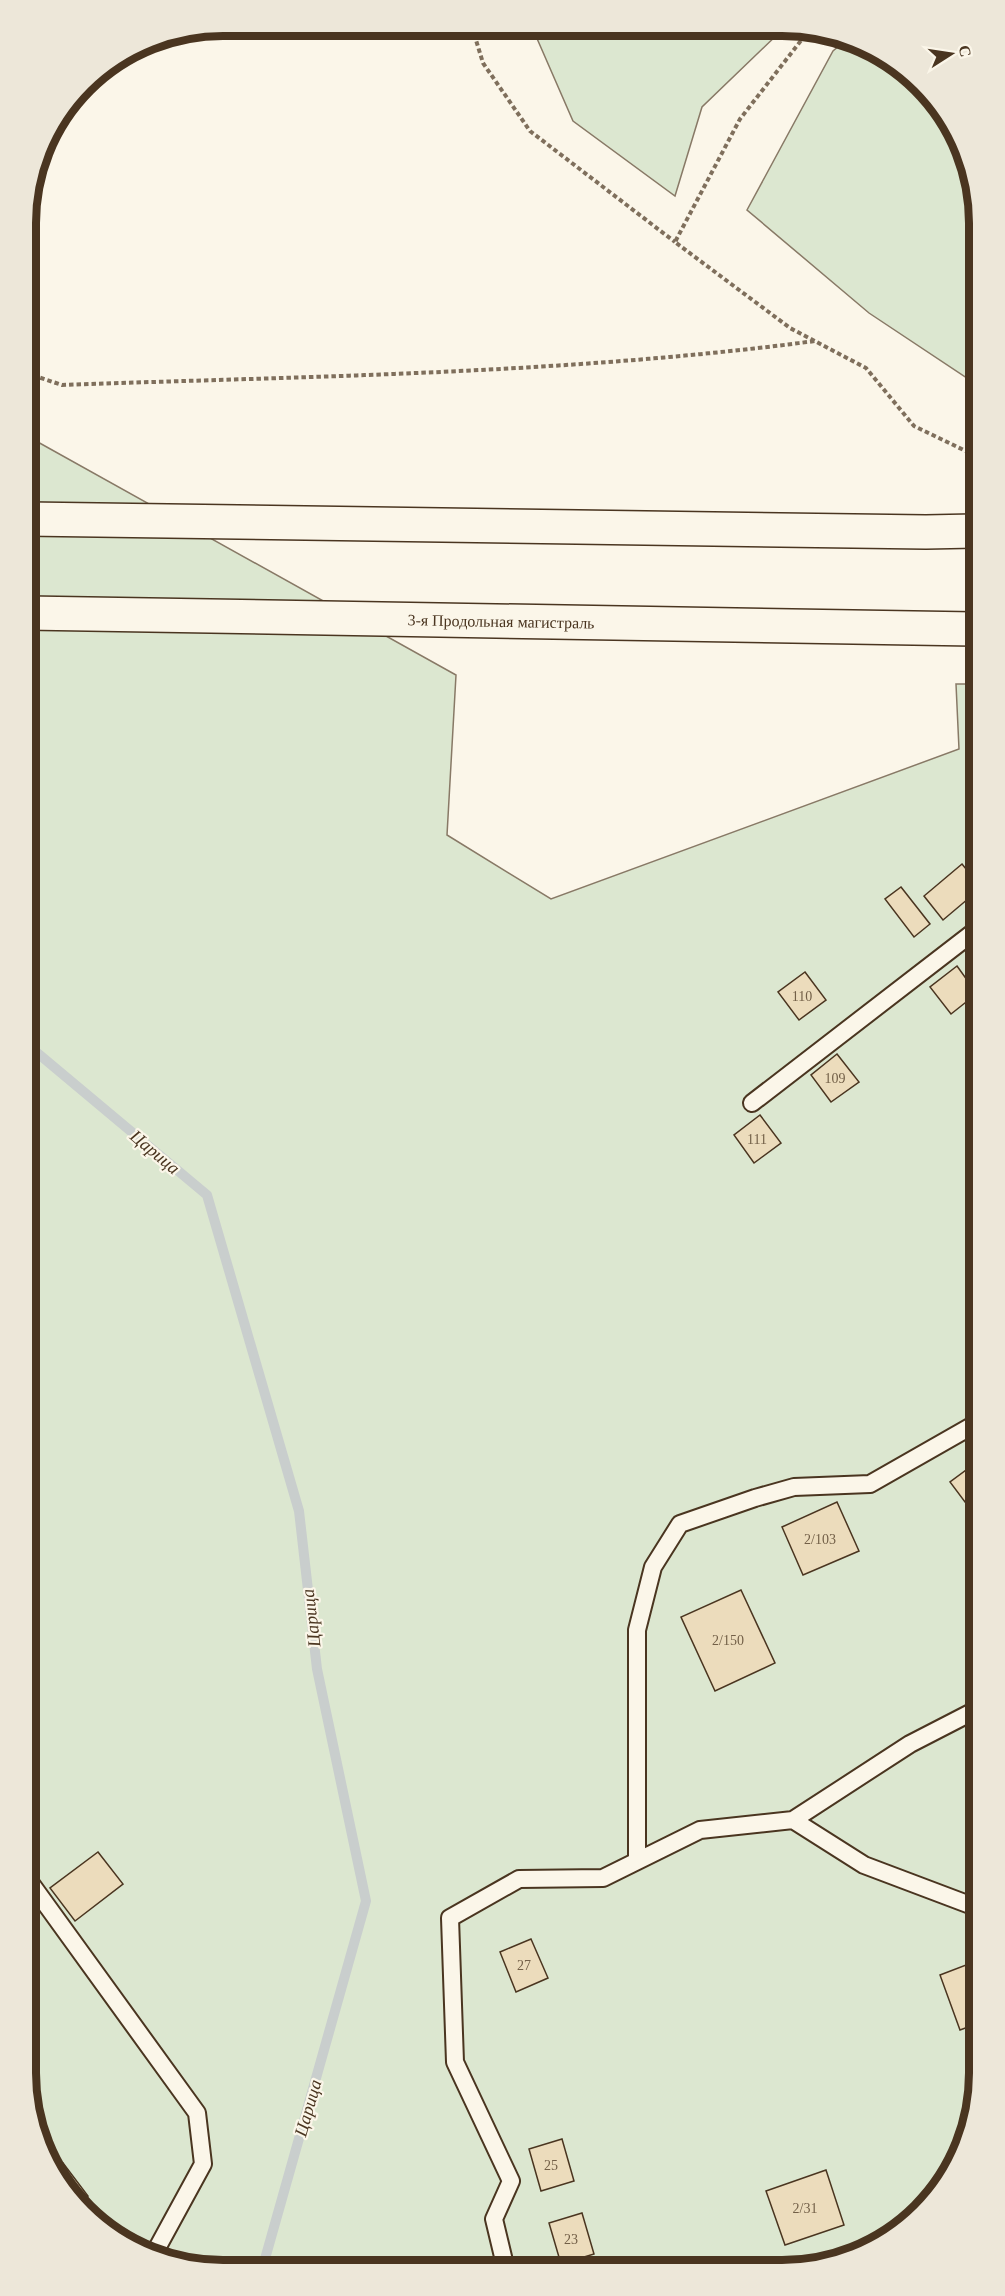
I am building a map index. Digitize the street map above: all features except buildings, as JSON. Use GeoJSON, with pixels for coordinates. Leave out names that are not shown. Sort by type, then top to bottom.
{"type":"FeatureCollection","features":[{"type":"Feature","properties":{"kind":"highway"},"geometry":{"type":"LineString","coordinates":[[36,519],[969,531]]}},
{"type":"Feature","properties":{"kind":"highway","name":"3-я Продольная магистраль"},"geometry":{"type":"LineString","coordinates":[[36,614],[969,629]]}},
{"type":"Feature","properties":{"kind":"lane"},"geometry":{"type":"LineString","coordinates":[[752,1103],[969,936]]}},
{"type":"Feature","properties":{"kind":"lane"},"geometry":{"type":"LineString","coordinates":[[636,1861],[637,1630],[653,1567],[680,1524],[794,1487],[870,1484],[969,1428]]}},
{"type":"Feature","properties":{"kind":"lane"},"geometry":{"type":"LineString","coordinates":[[504,2260],[494,2219],[511,2181],[455,2062],[450,1918],[519,1879],[603,1878],[700,1830],[793,1820],[910,1744],[969,1714]]}},
{"type":"Feature","properties":{"kind":"lane"},"geometry":{"type":"LineString","coordinates":[[793,1820],[864,1865],[969,1905]]}},
{"type":"Feature","properties":{"kind":"lane"},"geometry":{"type":"LineString","coordinates":[[36,1891],[197,2113],[203,2164],[157,2248]]}},
{"type":"Feature","properties":{"kind":"path"},"geometry":{"type":"LineString","coordinates":[[475,36],[483,63],[530,131],[790,328],[866,368],[914,426],[969,452]]}},
{"type":"Feature","properties":{"kind":"path"},"geometry":{"type":"LineString","coordinates":[[675,242],[740,120],[803,38]]}},
{"type":"Feature","properties":{"kind":"path"},"geometry":{"type":"LineString","coordinates":[[36,376],[62,385],[515,369],[752,350],[815,341]]}},
{"type":"Feature","properties":{"kind":"green space"},"geometry":{"type":"Polygon","coordinates":[[[536,36],[776,36],[702,107],[675,196],[573,121],[536,36]]]}},
{"type":"Feature","properties":{"kind":"green space"},"geometry":{"type":"Polygon","coordinates":[[[840,45],[865,55],[886,67],[905,82],[938,119],[955,151],[963,174],[969,223],[969,379],[869,313],[747,210],[833,51],[840,45]]]}},
{"type":"Feature","properties":{"kind":"green space"},"geometry":{"type":"Polygon","coordinates":[[[36,441],[456,675],[447,835],[551,899],[959,749],[956,684],[969,684],[969,2086],[959,2133],[944,2167],[923,2196],[886,2229],[842,2250],[807,2258],[782,2260],[210,2260],[163,2250],[140,2241],[119,2229],[91,2205],[61,2167],[42,2122],[36,2073],[36,441]]]}},
{"type":"Feature","properties":{"kind":"waterway","name":"Царица"},"geometry":{"type":"LineString","coordinates":[[36,1052],[207,1195],[299,1511],[317,1669],[366,1901],[265,2260]]}}]}
